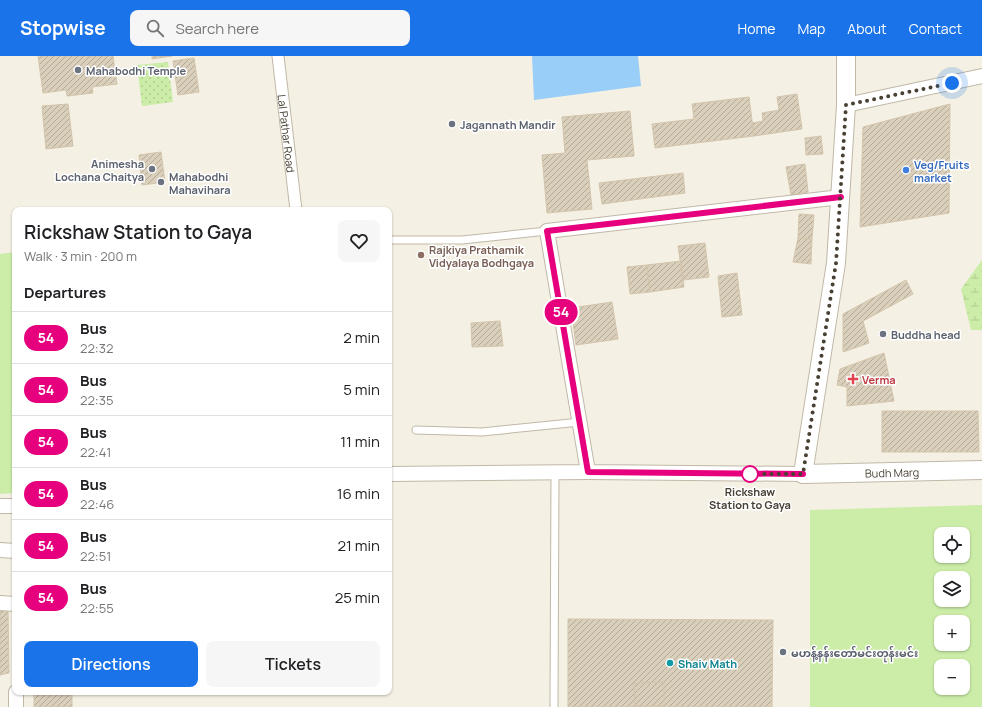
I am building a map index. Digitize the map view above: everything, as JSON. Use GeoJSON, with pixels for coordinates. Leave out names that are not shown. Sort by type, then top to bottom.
{"type":"FeatureCollection","features":[{"type":"Feature","properties":{"kind":"street","name":"Lal Pathar Road"},"geometry":{"type":"LineString","coordinates":[[278,56],[296,207]]}},
{"type":"Feature","properties":{"kind":"street"},"geometry":{"type":"LineString","coordinates":[[392,474],[588,472],[803,474],[836,263],[846,105],[846,56]]}},
{"type":"Feature","properties":{"kind":"street"},"geometry":{"type":"LineString","coordinates":[[846,105],[982,76]]}},
{"type":"Feature","properties":{"kind":"street"},"geometry":{"type":"LineString","coordinates":[[588,472],[547,231],[841,197]]}},
{"type":"Feature","properties":{"kind":"street","name":"Budh Marg"},"geometry":{"type":"LineString","coordinates":[[803,474],[982,470]]}},
{"type":"Feature","properties":{"kind":"street"},"geometry":{"type":"LineString","coordinates":[[0,506],[12,506]]}},
{"type":"Feature","properties":{"kind":"street"},"geometry":{"type":"LineString","coordinates":[[0,550],[12,552]]}},
{"type":"Feature","properties":{"kind":"street"},"geometry":{"type":"LineString","coordinates":[[0,603],[12,604]]}},
{"type":"Feature","properties":{"kind":"street"},"geometry":{"type":"LineString","coordinates":[[16,695],[16,707]]}},
{"type":"Feature","properties":{"kind":"lane"},"geometry":{"type":"LineString","coordinates":[[392,240],[462,240],[547,231]]}},
{"type":"Feature","properties":{"kind":"lane"},"geometry":{"type":"LineString","coordinates":[[416,430],[482,432],[580,422]]}},
{"type":"Feature","properties":{"kind":"lane"},"geometry":{"type":"LineString","coordinates":[[554,707],[555,473]]}},
{"type":"Feature","properties":{"kind":"green space"},"geometry":{"type":"Polygon","coordinates":[[[168,62],[173,102],[142,106],[137,65],[168,62]]]}},
{"type":"Feature","properties":{"kind":"green space"},"geometry":{"type":"Polygon","coordinates":[[[12,252],[12,493],[0,494],[0,254],[12,252]]]}},
{"type":"Feature","properties":{"kind":"green space"},"geometry":{"type":"Polygon","coordinates":[[[982,260],[982,330],[971,330],[961,289],[982,260]]]}},
{"type":"Feature","properties":{"kind":"green space"},"geometry":{"type":"Polygon","coordinates":[[[982,505],[982,707],[810,707],[810,510],[982,505]]]}},
{"type":"Feature","properties":{"kind":"water"},"geometry":{"type":"Polygon","coordinates":[[[532,56],[638,56],[641,86],[534,100],[532,56]]]}},
{"type":"Feature","properties":{"kind":"building","name":"Mahabodhi Temple"},"geometry":{"type":"Polygon","coordinates":[[[38,56],[113,56],[117,84],[92,87],[93,93],[67,96],[66,90],[43,93],[38,56]]]}},
{"type":"Feature","properties":{"kind":"building"},"geometry":{"type":"Polygon","coordinates":[[[152,56],[172,56],[152,59],[152,56]]]}},
{"type":"Feature","properties":{"kind":"building"},"geometry":{"type":"Polygon","coordinates":[[[194,58],[199,92],[178,95],[173,61],[194,58]]]}},
{"type":"Feature","properties":{"kind":"building"},"geometry":{"type":"Polygon","coordinates":[[[797,94],[802,129],[754,136],[752,123],[763,121],[762,113],[779,110],[777,97],[797,94]]]}},
{"type":"Feature","properties":{"kind":"building"},"geometry":{"type":"Polygon","coordinates":[[[749,97],[754,136],[655,148],[652,124],[694,119],[692,104],[749,97]]]}},
{"type":"Feature","properties":{"kind":"building"},"geometry":{"type":"Polygon","coordinates":[[[68,104],[73,146],[46,149],[42,106],[68,104]]]}},
{"type":"Feature","properties":{"kind":"building","name":"Veg/Fruits market"},"geometry":{"type":"Polygon","coordinates":[[[950,104],[949,213],[860,227],[863,127],[950,104]]]}},
{"type":"Feature","properties":{"kind":"building"},"geometry":{"type":"Polygon","coordinates":[[[630,111],[634,156],[587,160],[592,209],[547,213],[542,155],[565,153],[562,117],[630,111]]]}},
{"type":"Feature","properties":{"kind":"building"},"geometry":{"type":"Polygon","coordinates":[[[821,136],[823,154],[806,155],[805,138],[821,136]]]}},
{"type":"Feature","properties":{"kind":"building","name":"Animesha Lochana Chaitya"},"geometry":{"type":"Polygon","coordinates":[[[161,152],[165,182],[142,185],[139,155],[161,152]]]}},
{"type":"Feature","properties":{"kind":"building"},"geometry":{"type":"Polygon","coordinates":[[[805,164],[808,192],[791,195],[786,167],[805,164]]]}},
{"type":"Feature","properties":{"kind":"building"},"geometry":{"type":"Polygon","coordinates":[[[683,173],[685,193],[602,204],[599,183],[683,173]]]}},
{"type":"Feature","properties":{"kind":"building"},"geometry":{"type":"Polygon","coordinates":[[[799,214],[814,215],[812,239],[798,238],[799,214]]]}},
{"type":"Feature","properties":{"kind":"building"},"geometry":{"type":"Polygon","coordinates":[[[798,238],[812,239],[811,264],[793,262],[798,238]]]}},
{"type":"Feature","properties":{"kind":"building"},"geometry":{"type":"Polygon","coordinates":[[[705,243],[709,277],[683,280],[678,246],[705,243]]]}},
{"type":"Feature","properties":{"kind":"building"},"geometry":{"type":"Polygon","coordinates":[[[681,261],[684,287],[650,292],[647,265],[681,261]]]}},
{"type":"Feature","properties":{"kind":"building"},"geometry":{"type":"Polygon","coordinates":[[[647,265],[650,292],[630,294],[627,267],[647,265]]]}},
{"type":"Feature","properties":{"kind":"building"},"geometry":{"type":"Polygon","coordinates":[[[737,273],[742,315],[722,317],[718,276],[737,273]]]}},
{"type":"Feature","properties":{"kind":"building"},"geometry":{"type":"Polygon","coordinates":[[[906,280],[913,294],[863,321],[869,343],[843,352],[843,314],[906,280]]]}},
{"type":"Feature","properties":{"kind":"building"},"geometry":{"type":"Polygon","coordinates":[[[612,302],[618,339],[576,345],[571,308],[612,302]]]}},
{"type":"Feature","properties":{"kind":"building"},"geometry":{"type":"Polygon","coordinates":[[[500,321],[503,346],[472,347],[471,323],[500,321]]]}},
{"type":"Feature","properties":{"kind":"building"},"geometry":{"type":"Polygon","coordinates":[[[884,353],[894,401],[847,406],[847,387],[837,385],[840,369],[884,353]]]}},
{"type":"Feature","properties":{"kind":"building"},"geometry":{"type":"Polygon","coordinates":[[[882,411],[978,411],[979,452],[882,452],[882,411]]]}},
{"type":"Feature","properties":{"kind":"building"},"geometry":{"type":"Polygon","coordinates":[[[0,609],[8,609],[9,673],[0,675],[0,609]]]}},
{"type":"Feature","properties":{"kind":"building","name":"Shaiv Math"},"geometry":{"type":"Polygon","coordinates":[[[568,619],[773,620],[772,707],[568,707],[568,619]]]}},
{"type":"Feature","properties":{"kind":"building"},"geometry":{"type":"Polygon","coordinates":[[[664,682],[664,706],[635,706],[634,683],[664,682]]]}},
{"type":"Feature","properties":{"kind":"building"},"geometry":{"type":"Polygon","coordinates":[[[34,695],[72,695],[72,707],[34,707],[34,695]]]}},
{"type":"Feature","properties":{"kind":"bus line","name":"54"},"geometry":{"type":"LineString","coordinates":[[803,474],[588,472],[547,231],[841,197]]}},
{"type":"Feature","properties":{"kind":"place","name":"Mahabodhi Temple"},"geometry":{"type":"Point","coordinates":[78,70]}},
{"type":"Feature","properties":{"kind":"place","name":"Jagannath Mandir"},"geometry":{"type":"Point","coordinates":[452,124]}},
{"type":"Feature","properties":{"kind":"place","name":"Animesha Lochana Chaitya"},"geometry":{"type":"Point","coordinates":[152,169]}},
{"type":"Feature","properties":{"kind":"place","name":"Veg/Fruits market"},"geometry":{"type":"Point","coordinates":[906,170]}},
{"type":"Feature","properties":{"kind":"place","name":"Mahabodhi Mahavihara"},"geometry":{"type":"Point","coordinates":[161,182]}},
{"type":"Feature","properties":{"kind":"place","name":"Rajkiya Prathamik Vidyalaya Bodhgaya"},"geometry":{"type":"Point","coordinates":[421,255]}},
{"type":"Feature","properties":{"kind":"place","name":"Buddha head"},"geometry":{"type":"Point","coordinates":[883,334]}},
{"type":"Feature","properties":{"kind":"place","name":"Verma"},"geometry":{"type":"Point","coordinates":[853,379]}},
{"type":"Feature","properties":{"kind":"place","name":"Rickshaw Station to Gaya"},"geometry":{"type":"Point","coordinates":[750,474]}},
{"type":"Feature","properties":{"kind":"place","name":"မဟန့်နန်းတော်မင်းတုန်းမင်း"},"geometry":{"type":"Point","coordinates":[783,652]}},
{"type":"Feature","properties":{"kind":"place","name":"Shaiv Math"},"geometry":{"type":"Point","coordinates":[670,663]}},
{"type":"Feature","properties":{"kind":"route"},"geometry":{"type":"LineString","coordinates":[[750,474],[803,474],[836,263],[846,105],[952,83]]}}]}
